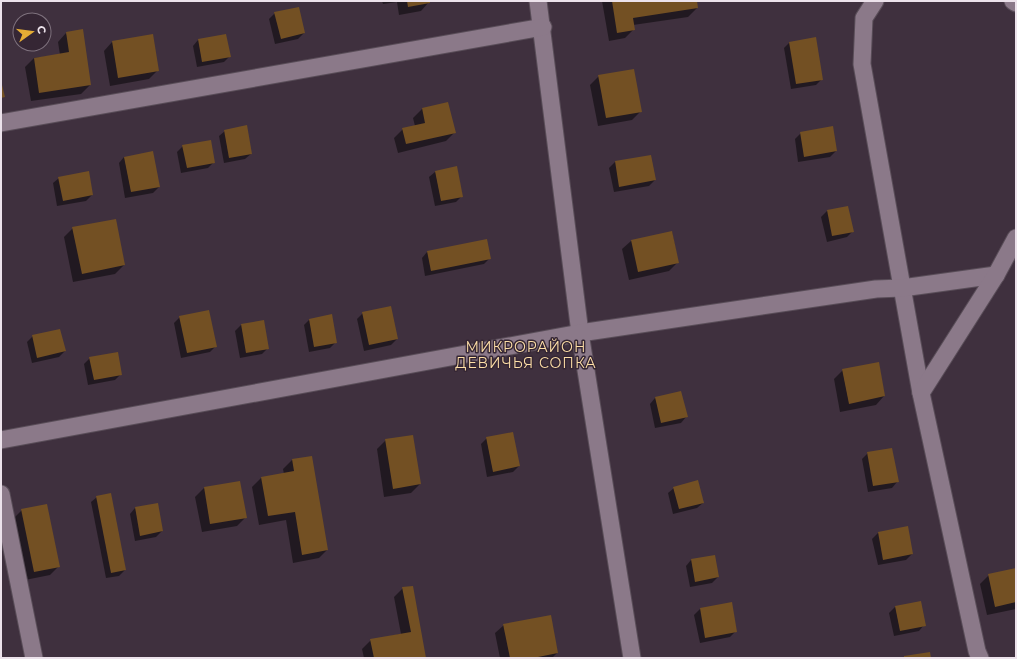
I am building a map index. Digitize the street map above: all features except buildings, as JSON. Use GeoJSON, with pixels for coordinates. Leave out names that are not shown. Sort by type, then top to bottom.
{"type":"FeatureCollection","features":[{"type":"Feature","properties":{"kind":"street"},"geometry":{"type":"LineString","coordinates":[[538,1],[580,333],[632,658]]}},
{"type":"Feature","properties":{"kind":"street"},"geometry":{"type":"LineString","coordinates":[[875,1],[864,18],[862,64],[920,393],[977,651],[980,658]]}},
{"type":"Feature","properties":{"kind":"street"},"geometry":{"type":"LineString","coordinates":[[1,123],[542,27]]}},
{"type":"Feature","properties":{"kind":"street"},"geometry":{"type":"LineString","coordinates":[[920,393],[996,275],[1016,238]]}},
{"type":"Feature","properties":{"kind":"street"},"geometry":{"type":"LineString","coordinates":[[1,440],[580,333],[876,289],[902,288],[996,275]]}},
{"type":"Feature","properties":{"kind":"street"},"geometry":{"type":"LineString","coordinates":[[1,494],[9,571],[34,658]]}},
{"type":"Feature","properties":{"kind":"district","name":"МИКРОРАЙОН ДЕВИЧЬЯ СОПКА"},"geometry":{"type":"Point","coordinates":[526,356]}}]}
